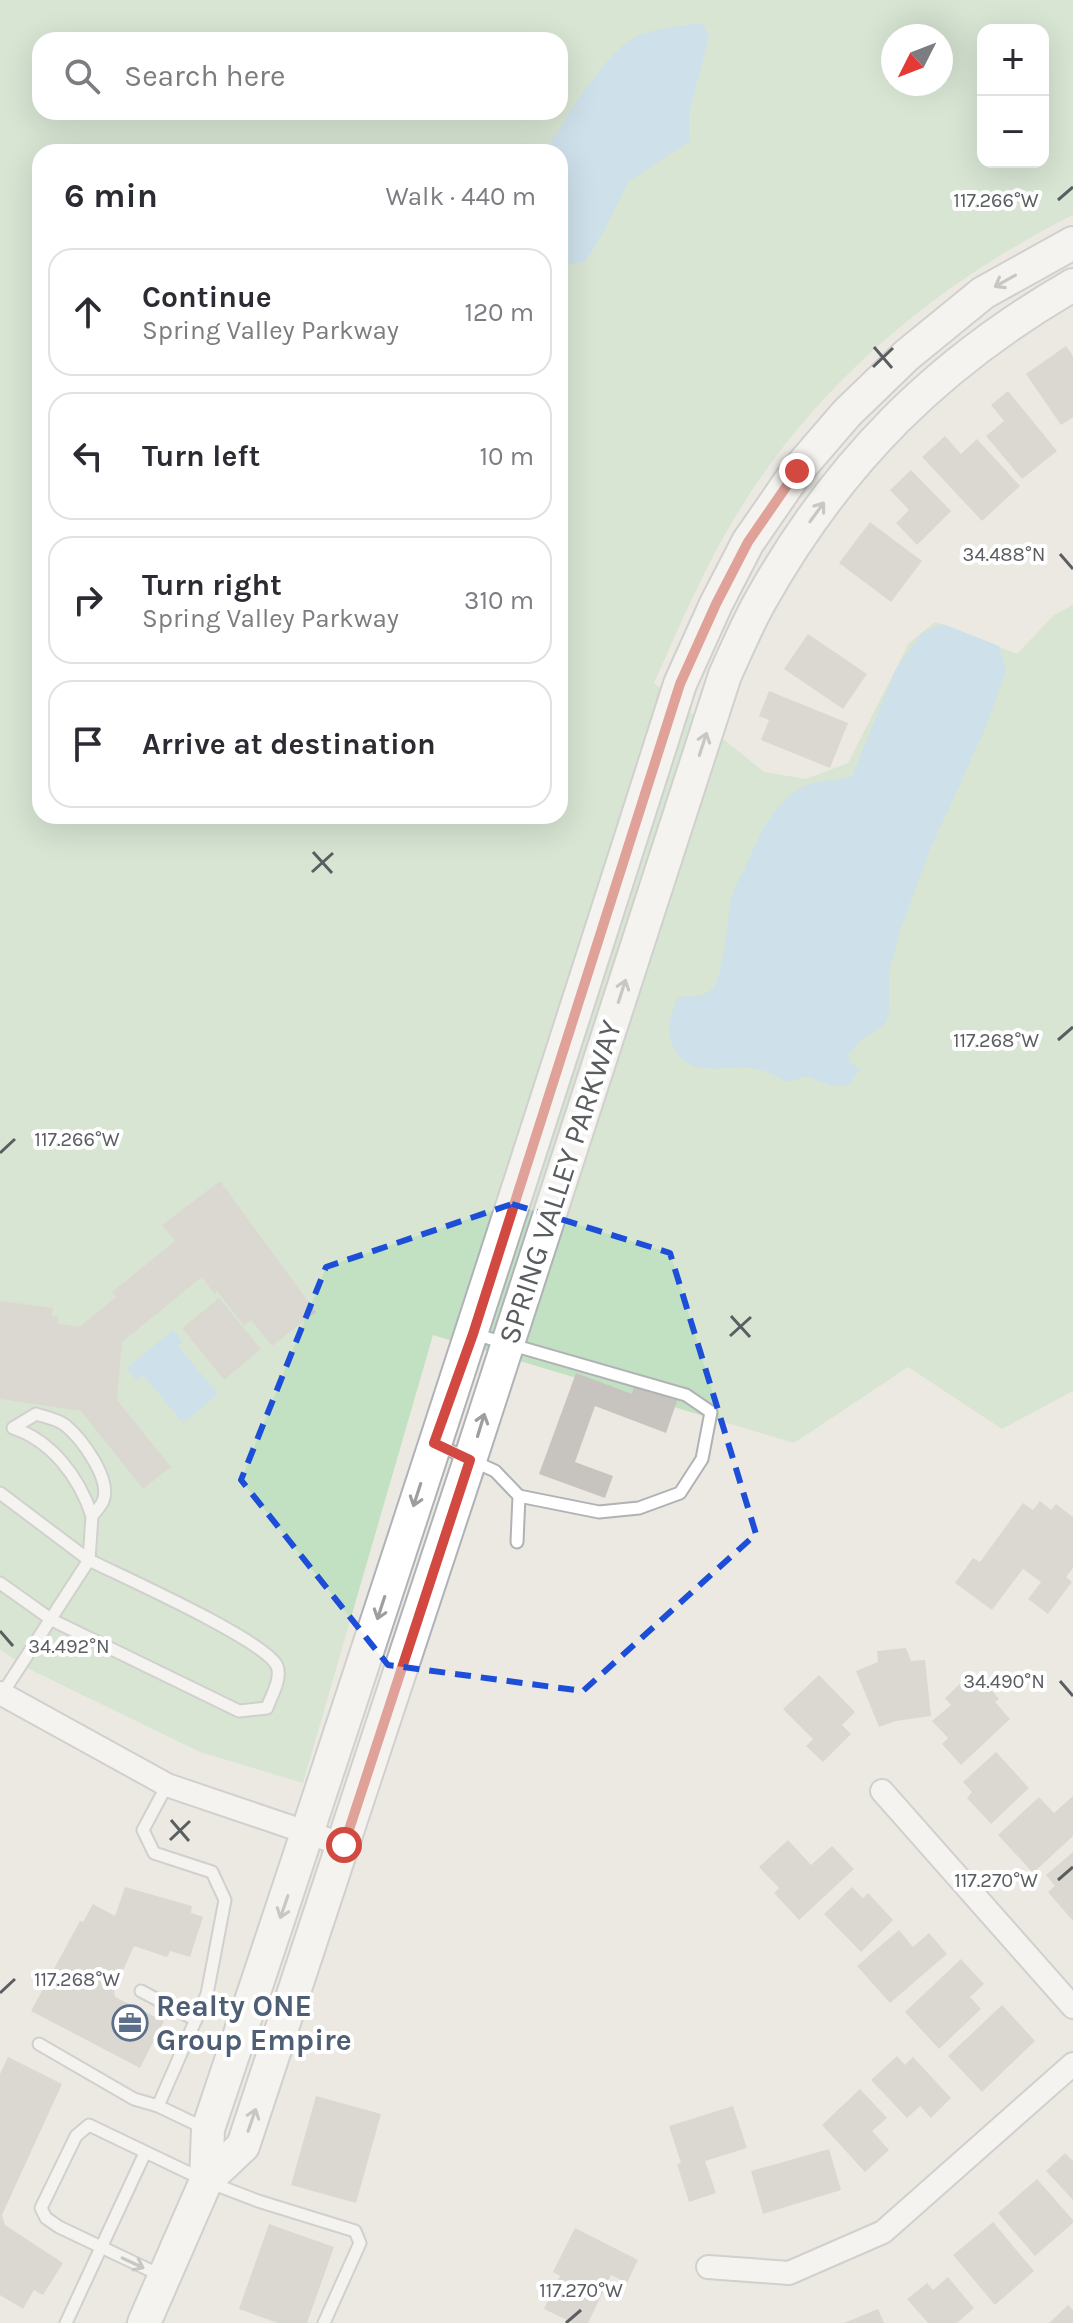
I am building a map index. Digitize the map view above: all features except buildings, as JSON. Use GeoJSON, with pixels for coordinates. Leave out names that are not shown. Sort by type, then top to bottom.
{"type":"FeatureCollection","features":[{"type":"Feature","properties":{"kind":"street","name":"SPRING VALLEY PARKWAY"},"geometry":{"type":"LineString","coordinates":[[144,2323],[206,2181],[208,2129],[309,1833],[434,1443],[473,1334],[680,684],[748,542],[797,471],[847,413],[907,355],[983,293],[1073,243]]}},
{"type":"Feature","properties":{"kind":"street","name":"SPRING VALLEY PARKWAY"},"geometry":{"type":"LineString","coordinates":[[206,2181],[243,2146],[725,675],[761,599],[801,535],[837,483],[891,422],[937,379],[993,335],[1073,285]]}},
{"type":"Feature","properties":{"kind":"street"},"geometry":{"type":"LineString","coordinates":[[1,1694],[167,1785],[344,1845]]}},
{"type":"Feature","properties":{"kind":"street"},"geometry":{"type":"LineString","coordinates":[[882,1791],[1073,2007]]}},
{"type":"Feature","properties":{"kind":"street"},"geometry":{"type":"LineString","coordinates":[[708,2267],[789,2273],[883,2232],[1073,2064]]}},
{"type":"Feature","properties":{"kind":"lane"},"geometry":{"type":"LineString","coordinates":[[434,1443],[495,1471],[519,1496],[599,1512],[639,1508],[680,1493],[702,1459],[711,1412],[686,1395],[473,1334]]}},
{"type":"Feature","properties":{"kind":"lane"},"geometry":{"type":"LineString","coordinates":[[1,1694],[89,1560],[92,1516],[87,1498],[52,1450],[33,1434],[13,1428],[36,1414],[64,1425],[73,1434],[93,1460],[105,1486],[104,1500],[92,1516]]}},
{"type":"Feature","properties":{"kind":"lane"},"geometry":{"type":"LineString","coordinates":[[0,1493],[89,1560],[228,1629],[269,1657],[277,1667],[278,1677],[267,1708],[239,1711],[52,1620],[0,1583]]}},
{"type":"Feature","properties":{"kind":"lane"},"geometry":{"type":"LineString","coordinates":[[517,1542],[519,1496]]}},
{"type":"Feature","properties":{"kind":"lane"},"geometry":{"type":"LineString","coordinates":[[158,2106],[207,1994],[225,1900],[212,1872],[154,1853],[143,1830],[167,1785]]}},
{"type":"Feature","properties":{"kind":"lane"},"geometry":{"type":"LineString","coordinates":[[141,1991],[196,2020]]}},
{"type":"Feature","properties":{"kind":"lane"},"geometry":{"type":"LineString","coordinates":[[39,2044],[134,2099],[158,2106],[208,2129]]}},
{"type":"Feature","properties":{"kind":"lane"},"geometry":{"type":"LineString","coordinates":[[165,2277],[59,2227],[46,2218],[41,2208],[76,2136],[89,2125],[206,2181],[258,2201],[355,2231],[360,2243],[324,2323]]}},
{"type":"Feature","properties":{"kind":"lane"},"geometry":{"type":"LineString","coordinates":[[66,2323],[145,2153]]}},
{"type":"Feature","properties":{"kind":"highlighted area"},"geometry":{"type":"Polygon","coordinates":[[[512,1204],[670,1253],[756,1534],[583,1691],[388,1665],[241,1480],[326,1267],[512,1204]]]}},
{"type":"Feature","properties":{"kind":"green space"},"geometry":{"type":"Polygon","coordinates":[[[0,0],[1073,0],[1073,215],[976,271],[930,303],[845,377],[807,418],[740,509],[694,594],[654,683],[764,772],[806,779],[848,763],[909,643],[935,622],[1017,654],[1054,615],[1073,605],[1073,1391],[1002,1429],[908,1367],[794,1443],[433,1335],[303,1783],[200,1752],[27,1668],[0,1649],[0,0]]]}},
{"type":"Feature","properties":{"kind":"water"},"geometry":{"type":"Polygon","coordinates":[[[702,23],[709,36],[689,113],[689,142],[629,181],[585,262],[568,264],[568,144],[550,144],[587,87],[614,54],[627,42],[655,31],[702,23]]]}},
{"type":"Feature","properties":{"kind":"water"},"geometry":{"type":"Polygon","coordinates":[[[943,624],[999,646],[1006,670],[986,727],[930,850],[900,931],[889,972],[889,1014],[884,1026],[861,1040],[848,1055],[851,1063],[860,1070],[848,1086],[832,1086],[806,1076],[786,1081],[761,1070],[703,1068],[683,1060],[670,1036],[673,1010],[678,997],[705,993],[717,982],[732,895],[766,825],[780,805],[799,789],[852,776],[896,669],[922,633],[943,624]]]}},
{"type":"Feature","properties":{"kind":"water"},"geometry":{"type":"Polygon","coordinates":[[[173,1330],[183,1342],[178,1346],[218,1394],[183,1423],[143,1375],[136,1380],[127,1368],[173,1330]]]}},
{"type":"Feature","properties":{"kind":"place","name":"Realty ONE Group Empire"},"geometry":{"type":"Point","coordinates":[130,2023]}},
{"type":"Feature","properties":{"kind":"route"},"geometry":{"type":"LineString","coordinates":[[344,1845],[470,1460],[434,1443],[473,1334],[680,684],[748,542],[797,471]]}}]}
